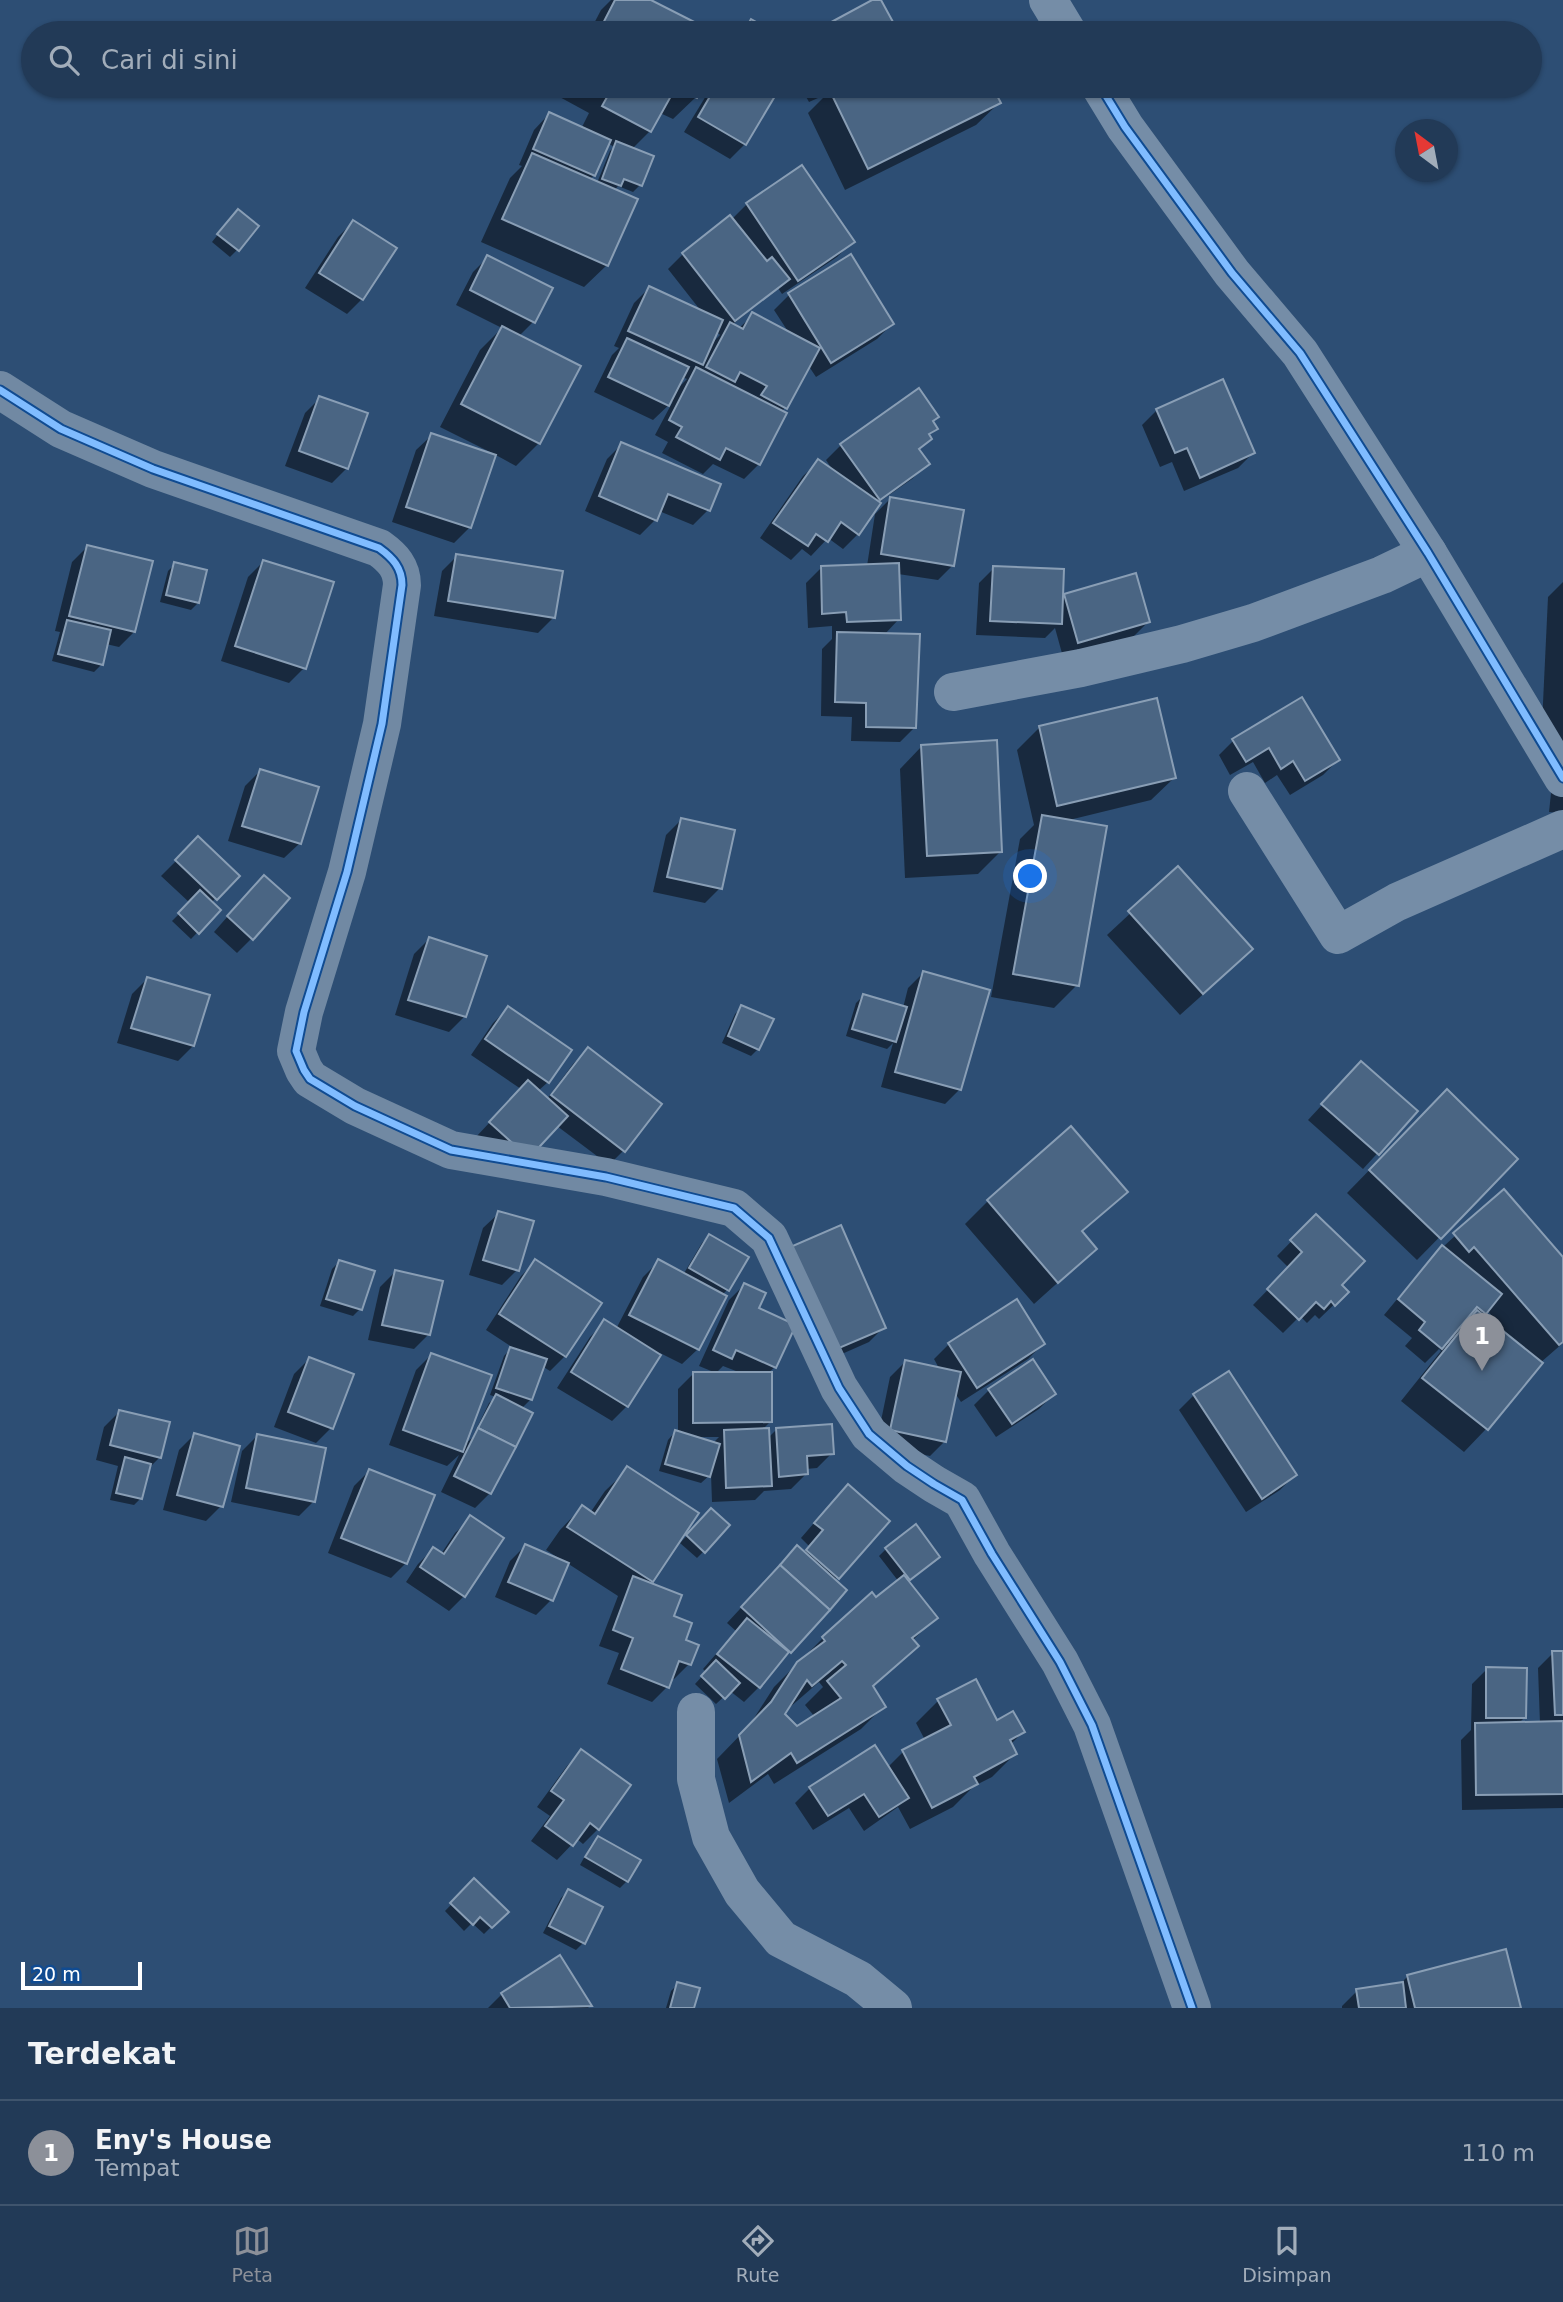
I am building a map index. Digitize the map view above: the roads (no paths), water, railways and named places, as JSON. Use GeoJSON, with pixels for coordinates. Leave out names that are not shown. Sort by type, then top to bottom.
{"type":"FeatureCollection","features":[{"type":"Feature","properties":{"kind":"street"},"geometry":{"type":"LineString","coordinates":[[1048,0],[1061,21]]}},
{"type":"Feature","properties":{"kind":"street"},"geometry":{"type":"LineString","coordinates":[[1107,98],[1125,127],[1232,272],[1300,353],[1428,553],[1563,778]]}},
{"type":"Feature","properties":{"kind":"street"},"geometry":{"type":"LineString","coordinates":[[0,390],[72,434],[153,469],[379,548],[397,564],[402,575],[402,586],[382,724],[346,872],[304,1012],[296,1051],[304,1070],[310,1079],[355,1106],[451,1150],[606,1177],[734,1208],[769,1238],[839,1388],[869,1434],[907,1466],[962,1500],[992,1554],[1060,1662],[1092,1725],[1192,2008]]}},
{"type":"Feature","properties":{"kind":"street"},"geometry":{"type":"LineString","coordinates":[[953,692],[1081,668],[1182,644],[1253,623],[1382,575],[1428,553]]}},
{"type":"Feature","properties":{"kind":"street"},"geometry":{"type":"LineString","coordinates":[[1247,790],[1338,935],[1397,902],[1563,829]]}},
{"type":"Feature","properties":{"kind":"street"},"geometry":{"type":"LineString","coordinates":[[696,1712],[696,1780],[711,1837],[742,1892],[781,1939],[858,1979],[893,2008]]}},
{"type":"Feature","properties":{"kind":"place","name":"Eny's House"},"geometry":{"type":"Point","coordinates":[1482,1371]}}]}
